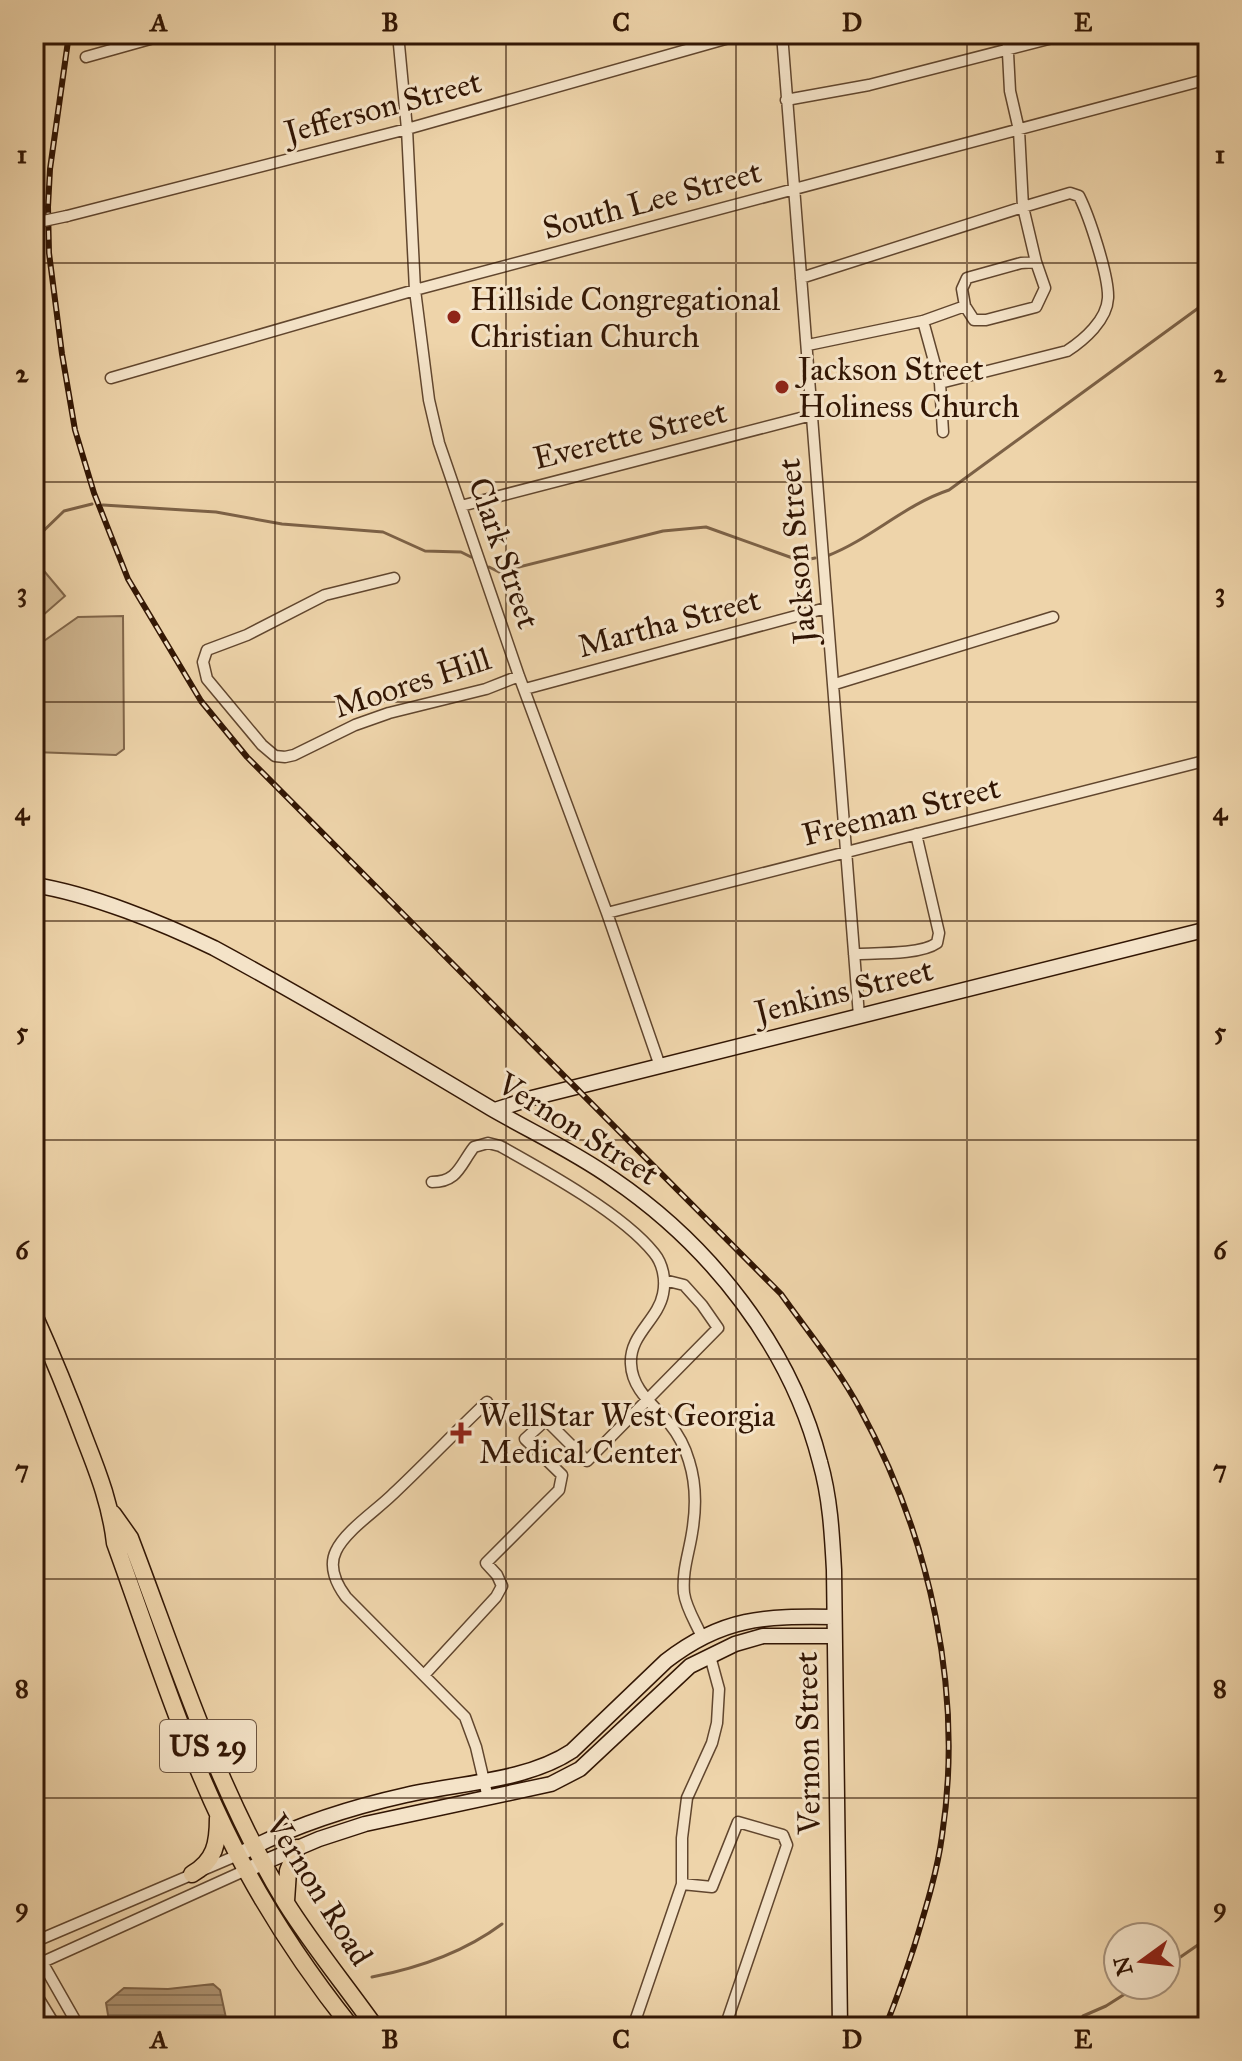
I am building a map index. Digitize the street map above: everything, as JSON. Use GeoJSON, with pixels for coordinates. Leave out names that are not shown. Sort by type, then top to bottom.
{"type":"FeatureCollection","features":[{"type":"Feature","properties":{"kind":"main road","name":"Vernon Road"},"geometry":{"type":"LineString","coordinates":[[34,1315],[61,1376],[112,1513],[115,1543],[179,1719],[218,1813],[246,1870],[291,1945],[351,2027]]}},
{"type":"Feature","properties":{"kind":"main road","name":"Vernon Road"},"geometry":{"type":"LineString","coordinates":[[112,1513],[130,1538],[195,1715],[264,1863],[286,1902],[375,2027]]}},
{"type":"Feature","properties":{"kind":"main road"},"geometry":{"type":"LineString","coordinates":[[192,1874],[205,1865],[214,1853],[218,1813]]}},
{"type":"Feature","properties":{"kind":"main road"},"geometry":{"type":"LineString","coordinates":[[286,1902],[288,1871],[297,1848]]}},
{"type":"Feature","properties":{"kind":"street","name":"Clark Street"},"geometry":{"type":"LineString","coordinates":[[398,34],[407,129],[415,290],[429,400],[439,443],[519,676],[660,1066]]}},
{"type":"Feature","properties":{"kind":"street","name":"Jefferson Street"},"geometry":{"type":"LineString","coordinates":[[34,223],[407,129],[743,34]]}},
{"type":"Feature","properties":{"kind":"street","name":"Jackson Street"},"geometry":{"type":"LineString","coordinates":[[782,34],[859,1016]]}},
{"type":"Feature","properties":{"kind":"street"},"geometry":{"type":"LineString","coordinates":[[1007,34],[1010,91],[1019,130],[1023,207],[1045,288],[1036,307],[986,320],[974,320],[965,306],[962,289],[967,278],[1021,263],[1036,262]]}},
{"type":"Feature","properties":{"kind":"street"},"geometry":{"type":"LineString","coordinates":[[786,100],[869,85],[1068,34]]}},
{"type":"Feature","properties":{"kind":"street"},"geometry":{"type":"LineString","coordinates":[[86,57],[162,35]]}},
{"type":"Feature","properties":{"kind":"street","name":"South Lee Street"},"geometry":{"type":"LineString","coordinates":[[111,378],[415,290],[1208,79]]}},
{"type":"Feature","properties":{"kind":"street"},"geometry":{"type":"LineString","coordinates":[[801,278],[1070,193],[1079,196],[1099,252],[1108,298],[1102,316],[1081,342],[1067,351],[940,383]]}},
{"type":"Feature","properties":{"kind":"street"},"geometry":{"type":"LineString","coordinates":[[808,345],[923,321],[965,306]]}},
{"type":"Feature","properties":{"kind":"street"},"geometry":{"type":"LineString","coordinates":[[923,321],[940,383],[943,432]]}},
{"type":"Feature","properties":{"kind":"street","name":"Everette Street"},"geometry":{"type":"LineString","coordinates":[[461,506],[812,415]]}},
{"type":"Feature","properties":{"kind":"street","name":"Moores Hill"},"geometry":{"type":"LineString","coordinates":[[394,578],[325,595],[247,635],[207,650],[203,662],[207,679],[262,745],[275,756],[294,755],[355,725],[389,713],[486,689],[519,676]]}},
{"type":"Feature","properties":{"kind":"street","name":"Martha Street"},"geometry":{"type":"LineString","coordinates":[[525,689],[826,608]]}},
{"type":"Feature","properties":{"kind":"street"},"geometry":{"type":"LineString","coordinates":[[835,684],[1053,617]]}},
{"type":"Feature","properties":{"kind":"street","name":"Freeman Street"},"geometry":{"type":"LineString","coordinates":[[607,913],[1208,760]]}},
{"type":"Feature","properties":{"kind":"street"},"geometry":{"type":"LineString","coordinates":[[854,954],[930,948],[937,943],[939,933],[916,834]]}},
{"type":"Feature","properties":{"kind":"street","name":"Vernon Street"},"geometry":{"type":"LineString","coordinates":[[34,885],[98,903],[184,934],[414,1060],[589,1163],[654,1209],[708,1261],[754,1320],[795,1391],[821,1463],[831,1526],[840,2027]]}},
{"type":"Feature","properties":{"kind":"street","name":"Jenkins Street"},"geometry":{"type":"LineString","coordinates":[[495,1110],[1208,929]]}},
{"type":"Feature","properties":{"kind":"street"},"geometry":{"type":"LineString","coordinates":[[432,1182],[447,1181],[454,1176],[474,1147],[488,1143],[500,1146],[581,1194],[622,1224],[653,1252],[664,1280],[661,1301],[631,1354],[633,1376],[648,1401],[676,1433],[690,1462],[695,1505],[684,1583],[686,1602],[710,1656],[719,1689],[719,1712],[712,1743],[690,1787],[684,1810],[682,1884],[633,2027]]}},
{"type":"Feature","properties":{"kind":"street"},"geometry":{"type":"LineString","coordinates":[[425,1674],[496,1597],[502,1586],[486,1563],[559,1490],[562,1475],[525,1439],[546,1420],[587,1461],[718,1328],[684,1285],[664,1280]]}},
{"type":"Feature","properties":{"kind":"street"},"geometry":{"type":"LineString","coordinates":[[487,1402],[392,1496],[362,1521],[335,1552],[333,1567],[337,1586],[465,1717],[488,1798]]}},
{"type":"Feature","properties":{"kind":"street"},"geometry":{"type":"LineString","coordinates":[[34,1942],[288,1831],[369,1804],[535,1769],[564,1756],[666,1661],[723,1627],[755,1619],[834,1617]]}},
{"type":"Feature","properties":{"kind":"street"},"geometry":{"type":"LineString","coordinates":[[38,1964],[297,1848],[365,1824],[539,1787],[580,1769],[670,1682],[690,1666],[735,1644],[763,1636],[834,1636]]}},
{"type":"Feature","properties":{"kind":"street"},"geometry":{"type":"LineString","coordinates":[[682,1884],[712,1887],[738,1822],[783,1835],[787,1845],[725,2027]]}},
{"type":"Feature","properties":{"kind":"street"},"geometry":{"type":"LineString","coordinates":[[34,1948],[38,1964],[79,2027]]}},
{"type":"Feature","properties":{"kind":"street"},"geometry":{"type":"LineString","coordinates":[[34,1991],[56,2027]]}},
{"type":"Feature","properties":{"kind":"shaded area"},"geometry":{"type":"Polygon","coordinates":[[[34,559],[65,596],[34,623],[34,559]]]}},
{"type":"Feature","properties":{"kind":"shaded area"},"geometry":{"type":"Polygon","coordinates":[[[123,616],[124,749],[116,755],[34,752],[34,648],[78,617],[123,616]]]}},
{"type":"Feature","properties":{"kind":"shaded area"},"geometry":{"type":"Polygon","coordinates":[[[213,1984],[220,1990],[226,2018],[215,2027],[110,2027],[106,2003],[124,1988],[168,1989],[213,1984]]]}},
{"type":"Feature","properties":{"kind":"waterway"},"geometry":{"type":"LineString","coordinates":[[827,556],[858,541],[917,504],[949,490],[1208,301]]}},
{"type":"Feature","properties":{"kind":"waterway"},"geometry":{"type":"LineString","coordinates":[[34,540],[64,511],[92,504]]}},
{"type":"Feature","properties":{"kind":"waterway"},"geometry":{"type":"LineString","coordinates":[[103,505],[216,512],[282,524],[383,532],[425,551],[461,552],[471,557]]}},
{"type":"Feature","properties":{"kind":"waterway"},"geometry":{"type":"LineString","coordinates":[[489,567],[499,572],[663,531],[706,527],[801,561],[815,558]]}},
{"type":"Feature","properties":{"kind":"waterway"},"geometry":{"type":"LineString","coordinates":[[372,1977],[440,1958],[502,1924]]}},
{"type":"Feature","properties":{"kind":"waterway"},"geometry":{"type":"LineString","coordinates":[[1182,1956],[1208,1938]]}},
{"type":"Feature","properties":{"kind":"waterway"},"geometry":{"type":"LineString","coordinates":[[1083,2016],[1114,2001]]}},
{"type":"Feature","properties":{"kind":"railway"},"geometry":{"type":"LineString","coordinates":[[69,34],[50,169],[49,253],[75,430],[94,493],[128,579],[201,701],[247,757],[781,1294],[842,1379],[885,1458],[923,1562],[936,1616],[948,1726],[948,1781],[937,1864],[914,1947],[885,2027]]}},
{"type":"Feature","properties":{"kind":"place","name":"Hillside Congregational Christian Church"},"geometry":{"type":"Point","coordinates":[454,317]}},
{"type":"Feature","properties":{"kind":"place","name":"Jackson Street Holiness Church"},"geometry":{"type":"Point","coordinates":[782,387]}},
{"type":"Feature","properties":{"kind":"place","name":"WellStar West Georgia Medical Center"},"geometry":{"type":"Point","coordinates":[461,1433]}}]}
